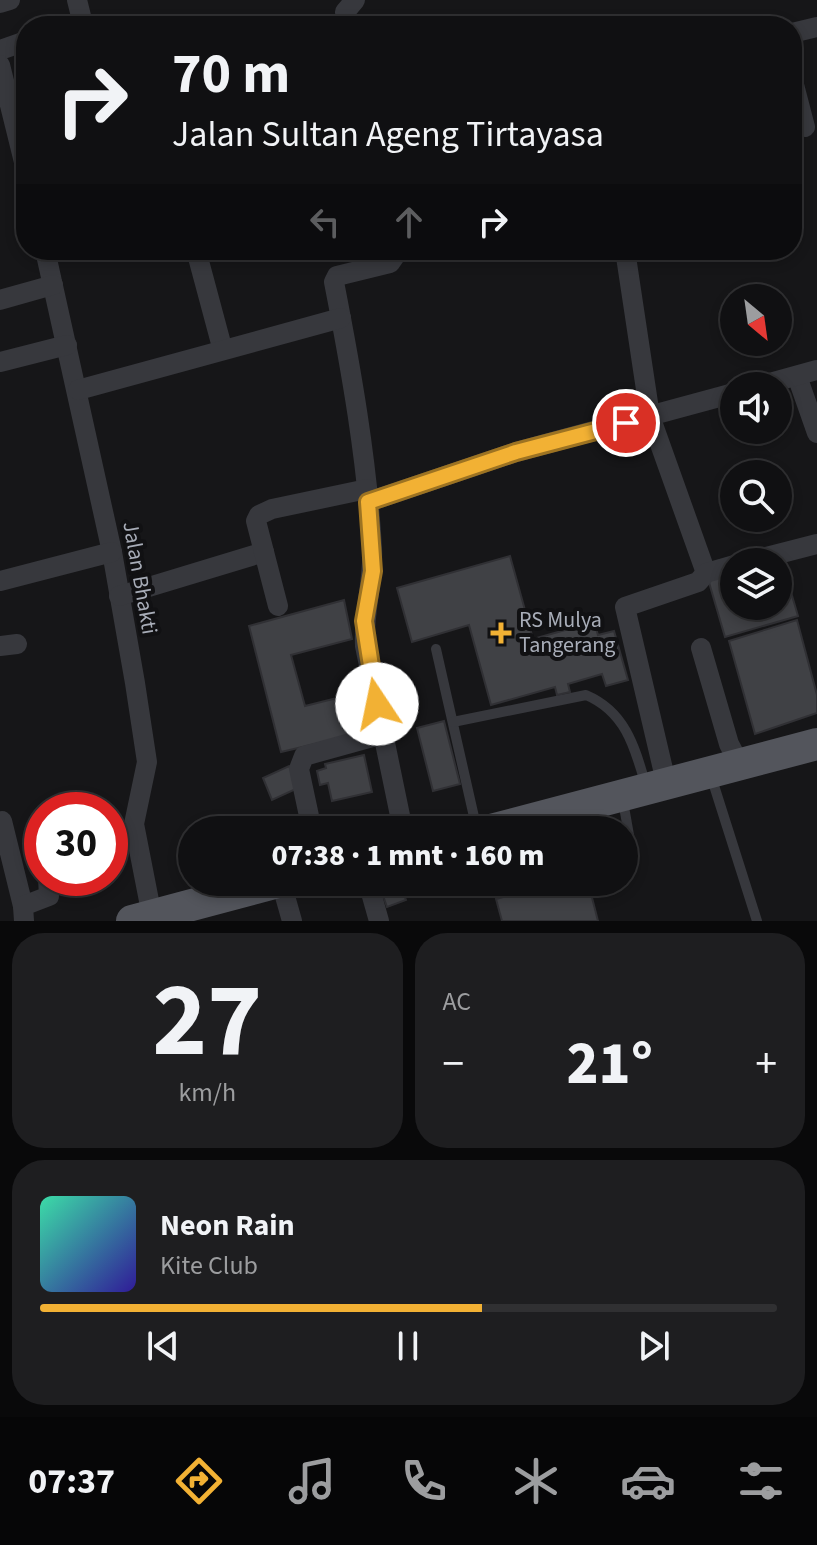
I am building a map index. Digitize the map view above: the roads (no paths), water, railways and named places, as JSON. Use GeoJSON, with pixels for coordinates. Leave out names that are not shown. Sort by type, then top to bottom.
{"type":"FeatureCollection","features":[{"type":"Feature","properties":{"kind":"main road"},"geometry":{"type":"LineString","coordinates":[[544,816],[817,744]]}},
{"type":"Feature","properties":{"kind":"main road"},"geometry":{"type":"LineString","coordinates":[[152,918],[230,896]]}},
{"type":"Feature","properties":{"kind":"street"},"geometry":{"type":"LineString","coordinates":[[0,3],[10,0]]}},
{"type":"Feature","properties":{"kind":"street"},"geometry":{"type":"LineString","coordinates":[[0,65],[16,93]]}},
{"type":"Feature","properties":{"kind":"street"},"geometry":{"type":"LineString","coordinates":[[802,115],[805,127]]}},
{"type":"Feature","properties":{"kind":"street","name":"Jalan Bhakti"},"geometry":{"type":"LineString","coordinates":[[47,260],[112,552],[147,762],[134,824],[152,918]]}},
{"type":"Feature","properties":{"kind":"street"},"geometry":{"type":"LineString","coordinates":[[199,260],[222,347]]}},
{"type":"Feature","properties":{"kind":"street"},"geometry":{"type":"LineString","coordinates":[[394,260],[335,278],[368,496],[373,571],[364,621],[400,816]]}},
{"type":"Feature","properties":{"kind":"street"},"geometry":{"type":"LineString","coordinates":[[627,260],[650,416],[706,573]]}},
{"type":"Feature","properties":{"kind":"street"},"geometry":{"type":"LineString","coordinates":[[0,300],[53,285]]}},
{"type":"Feature","properties":{"kind":"street"},"geometry":{"type":"LineString","coordinates":[[78,390],[222,347],[341,318]]}},
{"type":"Feature","properties":{"kind":"street"},"geometry":{"type":"LineString","coordinates":[[0,362],[67,345]]}},
{"type":"Feature","properties":{"kind":"street"},"geometry":{"type":"LineString","coordinates":[[807,373],[817,433]]}},
{"type":"Feature","properties":{"kind":"street"},"geometry":{"type":"LineString","coordinates":[[278,606],[256,521],[265,511],[368,496],[720,397]]}},
{"type":"Feature","properties":{"kind":"street"},"geometry":{"type":"LineString","coordinates":[[792,550],[817,544]]}},
{"type":"Feature","properties":{"kind":"street"},"geometry":{"type":"LineString","coordinates":[[0,581],[112,552]]}},
{"type":"Feature","properties":{"kind":"street"},"geometry":{"type":"LineString","coordinates":[[119,596],[264,552]]}},
{"type":"Feature","properties":{"kind":"street"},"geometry":{"type":"LineString","coordinates":[[644,788],[624,611],[627,604],[698,582],[706,573],[720,569]]}},
{"type":"Feature","properties":{"kind":"street"},"geometry":{"type":"LineString","coordinates":[[701,648],[729,744],[724,767]]}},
{"type":"Feature","properties":{"kind":"street"},"geometry":{"type":"LineString","coordinates":[[309,816],[299,769],[304,756],[383,734]]}},
{"type":"Feature","properties":{"kind":"street"},"geometry":{"type":"LineString","coordinates":[[2,821],[24,914],[49,896]]}},
{"type":"Feature","properties":{"kind":"street"},"geometry":{"type":"LineString","coordinates":[[284,896],[292,921]]}},
{"type":"Feature","properties":{"kind":"street"},"geometry":{"type":"LineString","coordinates":[[372,896],[379,921]]}},
{"type":"Feature","properties":{"kind":"lane"},"geometry":{"type":"LineString","coordinates":[[436,649],[474,816]]}},
{"type":"Feature","properties":{"kind":"lane"},"geometry":{"type":"LineString","coordinates":[[453,722],[586,695],[625,727],[634,741],[644,788],[635,816]]}},
{"type":"Feature","properties":{"kind":"lane"},"geometry":{"type":"LineString","coordinates":[[724,767],[757,921]]}},
{"type":"Feature","properties":{"kind":"place","name":"RS Mulya Tangerang"},"geometry":{"type":"Point","coordinates":[501,633]}}]}
